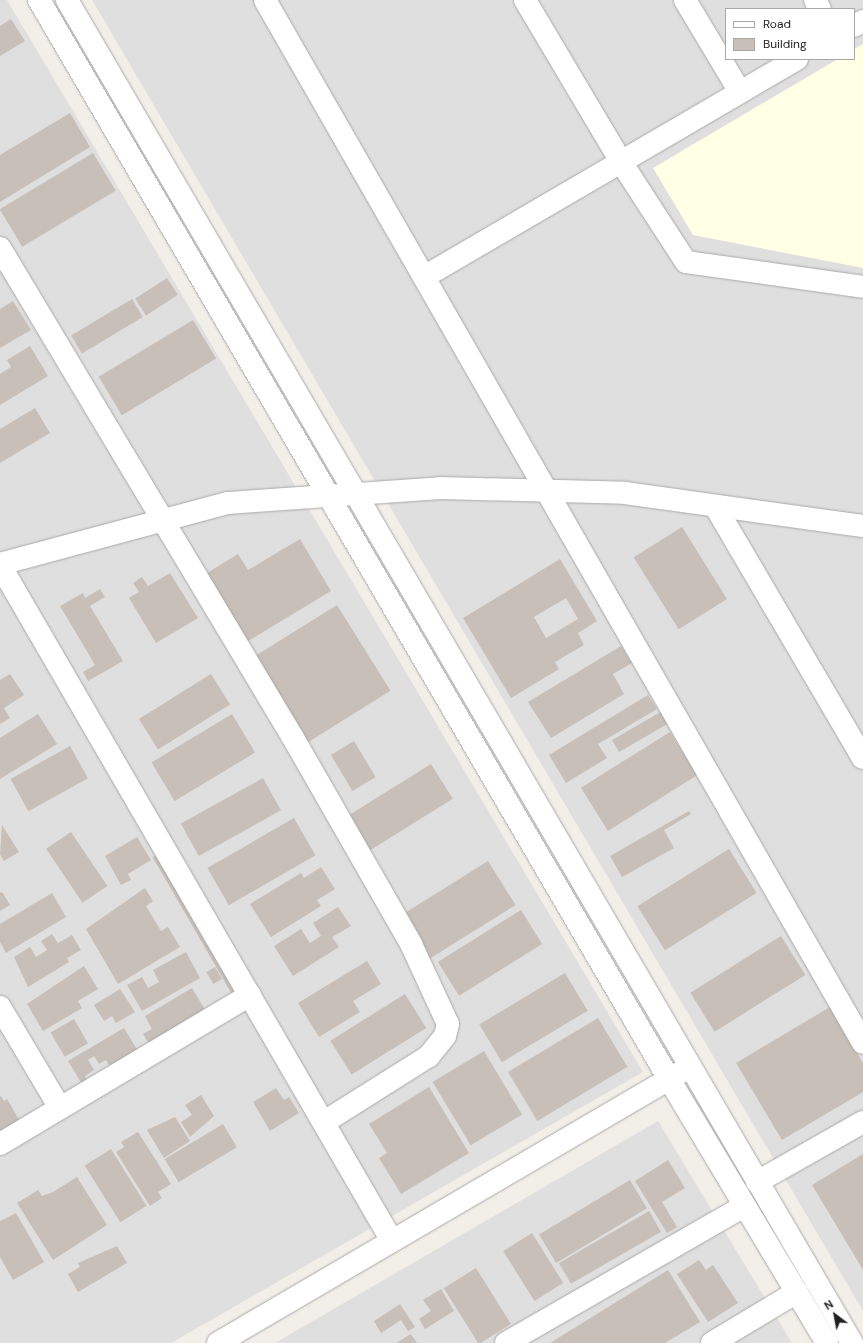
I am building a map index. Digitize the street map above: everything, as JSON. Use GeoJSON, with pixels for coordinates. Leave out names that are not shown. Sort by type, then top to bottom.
{"type":"FeatureCollection","features":[{"type":"Feature","properties":{"kind":"street"},"geometry":{"type":"LineString","coordinates":[[39,0],[669,1079],[827,1343]]}},
{"type":"Feature","properties":{"kind":"street"},"geometry":{"type":"LineString","coordinates":[[66,0],[852,1343]]}},
{"type":"Feature","properties":{"kind":"street"},"geometry":{"type":"LineString","coordinates":[[265,0],[863,1043]]}},
{"type":"Feature","properties":{"kind":"street"},"geometry":{"type":"LineString","coordinates":[[525,0],[621,162],[686,262],[863,287]]}},
{"type":"Feature","properties":{"kind":"street"},"geometry":{"type":"LineString","coordinates":[[686,0],[740,92]]}},
{"type":"Feature","properties":{"kind":"street"},"geometry":{"type":"LineString","coordinates":[[424,277],[795,60]]}},
{"type":"Feature","properties":{"kind":"street"},"geometry":{"type":"LineString","coordinates":[[0,248],[164,520],[411,944],[448,1024],[445,1036],[429,1056],[324,1122]]}},
{"type":"Feature","properties":{"kind":"street"},"geometry":{"type":"LineString","coordinates":[[392,1241],[0,565],[228,503],[440,488],[625,493],[863,526]]}},
{"type":"Feature","properties":{"kind":"street"},"geometry":{"type":"LineString","coordinates":[[715,506],[863,758]]}},
{"type":"Feature","properties":{"kind":"street"},"geometry":{"type":"LineString","coordinates":[[0,1144],[250,995]]}},
{"type":"Feature","properties":{"kind":"street"},"geometry":{"type":"LineString","coordinates":[[0,1008],[60,1108]]}},
{"type":"Feature","properties":{"kind":"street"},"geometry":{"type":"LineString","coordinates":[[218,1343],[690,1067]]}},
{"type":"Feature","properties":{"kind":"street"},"geometry":{"type":"LineString","coordinates":[[757,1182],[863,1122]]}},
{"type":"Feature","properties":{"kind":"street"},"geometry":{"type":"LineString","coordinates":[[506,1343],[744,1206]]}},
{"type":"Feature","properties":{"kind":"street"},"geometry":{"type":"LineString","coordinates":[[712,1343],[797,1292]]}},
{"type":"Feature","properties":{"kind":"shaded area"},"geometry":{"type":"Polygon","coordinates":[[[0,0],[7,0],[643,1072],[171,1343],[0,1343],[0,0]]]}},
{"type":"Feature","properties":{"kind":"shaded area"},"geometry":{"type":"Polygon","coordinates":[[[92,0],[863,0],[863,1311],[92,0]]]}},
{"type":"Feature","properties":{"kind":"shaded area"},"geometry":{"type":"Polygon","coordinates":[[[863,44],[863,268],[693,235],[653,168],[836,60],[855,60],[855,48],[863,44]]]}},
{"type":"Feature","properties":{"kind":"shaded area"},"geometry":{"type":"Polygon","coordinates":[[[658,1121],[792,1343],[275,1343],[658,1121]]]}},
{"type":"Feature","properties":{"kind":"building"},"geometry":{"type":"Polygon","coordinates":[[[11,19],[25,41],[0,56],[0,26],[11,19]]]}},
{"type":"Feature","properties":{"kind":"building"},"geometry":{"type":"Polygon","coordinates":[[[70,113],[90,147],[0,202],[0,155],[70,113]]]}},
{"type":"Feature","properties":{"kind":"building"},"geometry":{"type":"Polygon","coordinates":[[[93,153],[116,191],[22,247],[0,209],[93,153]]]}},
{"type":"Feature","properties":{"kind":"building"},"geometry":{"type":"Polygon","coordinates":[[[167,278],[178,295],[146,315],[135,299],[167,278]]]}},
{"type":"Feature","properties":{"kind":"building"},"geometry":{"type":"Polygon","coordinates":[[[132,299],[143,317],[82,354],[71,336],[132,299]]]}},
{"type":"Feature","properties":{"kind":"building"},"geometry":{"type":"Polygon","coordinates":[[[13,301],[31,330],[0,348],[0,309],[13,301]]]}},
{"type":"Feature","properties":{"kind":"building"},"geometry":{"type":"Polygon","coordinates":[[[193,320],[216,359],[122,415],[99,377],[193,320]]]}},
{"type":"Feature","properties":{"kind":"building"},"geometry":{"type":"Polygon","coordinates":[[[30,346],[48,376],[0,405],[0,374],[11,367],[7,360],[30,346]]]}},
{"type":"Feature","properties":{"kind":"building"},"geometry":{"type":"Polygon","coordinates":[[[35,408],[50,433],[0,463],[0,429],[35,408]]]}},
{"type":"Feature","properties":{"kind":"building"},"geometry":{"type":"Polygon","coordinates":[[[682,527],[727,599],[679,629],[634,557],[682,527]]]}},
{"type":"Feature","properties":{"kind":"building"},"geometry":{"type":"Polygon","coordinates":[[[300,539],[331,591],[240,646],[199,578],[238,554],[248,570],[300,539]]]}},
{"type":"Feature","properties":{"kind":"building"},"geometry":{"type":"Polygon","coordinates":[[[560,559],[597,621],[578,633],[584,645],[555,662],[559,669],[511,698],[463,618],[560,559]],[[566,598],[534,617],[546,638],[578,619],[566,598]]]}},
{"type":"Feature","properties":{"kind":"building"},"geometry":{"type":"Polygon","coordinates":[[[170,573],[198,618],[156,643],[129,598],[139,592],[133,583],[142,577],[148,586],[170,573]]]}},
{"type":"Feature","properties":{"kind":"building"},"geometry":{"type":"Polygon","coordinates":[[[100,589],[105,597],[90,606],[123,661],[88,681],[83,672],[95,665],[60,606],[83,593],[85,598],[100,589]]]}},
{"type":"Feature","properties":{"kind":"building"},"geometry":{"type":"Polygon","coordinates":[[[337,605],[391,691],[301,746],[248,661],[337,605]]]}},
{"type":"Feature","properties":{"kind":"building"},"geometry":{"type":"Polygon","coordinates":[[[621,646],[632,663],[613,674],[624,694],[551,738],[528,702],[621,646]]]}},
{"type":"Feature","properties":{"kind":"building"},"geometry":{"type":"Polygon","coordinates":[[[10,674],[24,695],[4,708],[10,718],[0,724],[0,680],[10,674]]]}},
{"type":"Feature","properties":{"kind":"building"},"geometry":{"type":"Polygon","coordinates":[[[211,674],[230,705],[158,750],[139,719],[211,674]]]}},
{"type":"Feature","properties":{"kind":"building"},"geometry":{"type":"Polygon","coordinates":[[[648,695],[657,709],[598,744],[607,758],[566,783],[549,755],[648,695]]]}},
{"type":"Feature","properties":{"kind":"building"},"geometry":{"type":"Polygon","coordinates":[[[664,710],[671,722],[619,752],[612,740],[664,710]]]}},
{"type":"Feature","properties":{"kind":"building"},"geometry":{"type":"Polygon","coordinates":[[[38,714],[57,744],[0,779],[0,738],[38,714]]]}},
{"type":"Feature","properties":{"kind":"building"},"geometry":{"type":"Polygon","coordinates":[[[232,714],[255,753],[175,801],[151,762],[232,714]]]}},
{"type":"Feature","properties":{"kind":"building"},"geometry":{"type":"Polygon","coordinates":[[[670,732],[697,775],[608,831],[581,788],[670,732]]]}},
{"type":"Feature","properties":{"kind":"building"},"geometry":{"type":"Polygon","coordinates":[[[354,741],[376,777],[352,791],[331,755],[354,741]]]}},
{"type":"Feature","properties":{"kind":"building"},"geometry":{"type":"Polygon","coordinates":[[[70,746],[88,778],[28,811],[11,779],[70,746]]]}},
{"type":"Feature","properties":{"kind":"building"},"geometry":{"type":"Polygon","coordinates":[[[431,764],[453,799],[365,853],[344,819],[431,764]]]}},
{"type":"Feature","properties":{"kind":"building"},"geometry":{"type":"Polygon","coordinates":[[[263,778],[281,810],[199,856],[181,824],[263,778]]]}},
{"type":"Feature","properties":{"kind":"building"},"geometry":{"type":"Polygon","coordinates":[[[689,811],[691,814],[664,830],[674,848],[622,877],[610,856],[689,811]]]}},
{"type":"Feature","properties":{"kind":"building"},"geometry":{"type":"Polygon","coordinates":[[[294,818],[316,855],[229,905],[207,868],[294,818]]]}},
{"type":"Feature","properties":{"kind":"building"},"geometry":{"type":"Polygon","coordinates":[[[2,825],[19,852],[4,861],[0,854],[2,825]]]}},
{"type":"Feature","properties":{"kind":"building"},"geometry":{"type":"Polygon","coordinates":[[[71,832],[107,886],[82,903],[46,849],[71,832]]]}},
{"type":"Feature","properties":{"kind":"building"},"geometry":{"type":"Polygon","coordinates":[[[137,837],[151,860],[128,874],[131,880],[121,885],[105,856],[137,837]]]}},
{"type":"Feature","properties":{"kind":"building"},"geometry":{"type":"Polygon","coordinates":[[[729,849],[757,893],[665,950],[637,906],[729,849]]]}},
{"type":"Feature","properties":{"kind":"building"},"geometry":{"type":"Polygon","coordinates":[[[163,851],[245,993],[235,999],[153,857],[163,851]]]}},
{"type":"Feature","properties":{"kind":"building"},"geometry":{"type":"Polygon","coordinates":[[[488,861],[516,905],[426,961],[398,917],[488,861]]]}},
{"type":"Feature","properties":{"kind":"building"},"geometry":{"type":"Polygon","coordinates":[[[321,867],[335,889],[317,900],[321,906],[271,937],[250,904],[301,873],[304,878],[321,867]]]}},
{"type":"Feature","properties":{"kind":"building"},"geometry":{"type":"Polygon","coordinates":[[[145,888],[153,901],[146,906],[161,931],[168,927],[180,947],[118,984],[86,929],[145,888]]]}},
{"type":"Feature","properties":{"kind":"building"},"geometry":{"type":"Polygon","coordinates":[[[2,892],[10,905],[0,911],[0,893],[2,892]]]}},
{"type":"Feature","properties":{"kind":"building"},"geometry":{"type":"Polygon","coordinates":[[[52,893],[66,917],[6,953],[0,942],[0,924],[52,893]]]}},
{"type":"Feature","properties":{"kind":"building"},"geometry":{"type":"Polygon","coordinates":[[[338,907],[351,926],[332,937],[339,947],[293,976],[274,946],[301,929],[310,943],[321,936],[313,923],[338,907]]]}},
{"type":"Feature","properties":{"kind":"building"},"geometry":{"type":"Polygon","coordinates":[[[521,910],[542,944],[459,996],[438,962],[521,910]]]}},
{"type":"Feature","properties":{"kind":"building"},"geometry":{"type":"Polygon","coordinates":[[[52,934],[58,943],[72,935],[81,950],[67,958],[69,962],[28,987],[14,957],[30,947],[36,957],[47,950],[41,941],[52,934]]]}},
{"type":"Feature","properties":{"kind":"building"},"geometry":{"type":"Polygon","coordinates":[[[781,936],[805,975],[715,1032],[690,993],[781,936]]]}},
{"type":"Feature","properties":{"kind":"building"},"geometry":{"type":"Polygon","coordinates":[[[186,952],[200,978],[142,1011],[127,985],[142,977],[148,988],[159,982],[153,970],[186,952]]]}},
{"type":"Feature","properties":{"kind":"building"},"geometry":{"type":"Polygon","coordinates":[[[367,961],[381,984],[353,1001],[360,1012],[319,1037],[298,1003],[367,961]]]}},
{"type":"Feature","properties":{"kind":"building"},"geometry":{"type":"Polygon","coordinates":[[[84,966],[98,989],[78,1001],[82,1008],[43,1031],[27,1004],[84,966]]]}},
{"type":"Feature","properties":{"kind":"building"},"geometry":{"type":"Polygon","coordinates":[[[215,967],[222,979],[213,984],[206,972],[215,967]]]}},
{"type":"Feature","properties":{"kind":"building"},"geometry":{"type":"Polygon","coordinates":[[[565,973],[588,1011],[502,1062],[479,1025],[565,973]]]}},
{"type":"Feature","properties":{"kind":"building"},"geometry":{"type":"Polygon","coordinates":[[[192,988],[210,1018],[154,1052],[143,1034],[152,1029],[145,1016],[192,988]]]}},
{"type":"Feature","properties":{"kind":"building"},"geometry":{"type":"Polygon","coordinates":[[[120,989],[135,1012],[116,1023],[112,1016],[104,1021],[94,1005],[120,989]]]}},
{"type":"Feature","properties":{"kind":"building"},"geometry":{"type":"Polygon","coordinates":[[[405,994],[426,1028],[352,1075],[330,1041],[405,994]]]}},
{"type":"Feature","properties":{"kind":"building"},"geometry":{"type":"Polygon","coordinates":[[[830,1007],[863,1063],[863,1092],[782,1140],[736,1063],[830,1007]]]}},
{"type":"Feature","properties":{"kind":"building"},"geometry":{"type":"Polygon","coordinates":[[[598,1018],[627,1067],[537,1121],[508,1072],[598,1018]]]}},
{"type":"Feature","properties":{"kind":"building"},"geometry":{"type":"Polygon","coordinates":[[[74,1019],[88,1043],[65,1057],[51,1032],[74,1019]]]}},
{"type":"Feature","properties":{"kind":"building"},"geometry":{"type":"Polygon","coordinates":[[[124,1028],[139,1053],[112,1070],[106,1060],[99,1064],[94,1056],[88,1060],[94,1070],[85,1076],[87,1081],[82,1084],[68,1061],[124,1028]]]}},
{"type":"Feature","properties":{"kind":"building"},"geometry":{"type":"Polygon","coordinates":[[[484,1051],[522,1114],[471,1145],[433,1082],[484,1051]]]}},
{"type":"Feature","properties":{"kind":"building"},"geometry":{"type":"Polygon","coordinates":[[[429,1087],[469,1153],[401,1194],[379,1158],[387,1153],[369,1124],[429,1087]]]}},
{"type":"Feature","properties":{"kind":"building"},"geometry":{"type":"Polygon","coordinates":[[[276,1088],[284,1100],[289,1097],[299,1113],[270,1131],[253,1102],[276,1088]]]}},
{"type":"Feature","properties":{"kind":"building"},"geometry":{"type":"Polygon","coordinates":[[[0,1095],[4,1101],[7,1099],[21,1123],[0,1136],[0,1095]]]}},
{"type":"Feature","properties":{"kind":"building"},"geometry":{"type":"Polygon","coordinates":[[[201,1095],[214,1116],[190,1137],[181,1122],[192,1115],[185,1105],[201,1095]]]}},
{"type":"Feature","properties":{"kind":"building"},"geometry":{"type":"Polygon","coordinates":[[[175,1117],[190,1141],[164,1158],[147,1130],[175,1117]]]}},
{"type":"Feature","properties":{"kind":"building"},"geometry":{"type":"Polygon","coordinates":[[[223,1124],[237,1147],[179,1182],[165,1159],[223,1124]]]}},
{"type":"Feature","properties":{"kind":"building"},"geometry":{"type":"Polygon","coordinates":[[[138,1132],[171,1184],[158,1192],[162,1198],[150,1206],[116,1152],[124,1147],[121,1142],[138,1132]]]}},
{"type":"Feature","properties":{"kind":"building"},"geometry":{"type":"Polygon","coordinates":[[[111,1149],[147,1206],[120,1222],[85,1165],[111,1149]]]}},
{"type":"Feature","properties":{"kind":"building"},"geometry":{"type":"Polygon","coordinates":[[[863,1154],[863,1270],[812,1185],[863,1154]]]}},
{"type":"Feature","properties":{"kind":"building"},"geometry":{"type":"Polygon","coordinates":[[[668,1160],[685,1188],[662,1202],[677,1227],[667,1233],[635,1181],[668,1160]]]}},
{"type":"Feature","properties":{"kind":"building"},"geometry":{"type":"Polygon","coordinates":[[[77,1177],[107,1225],[53,1260],[17,1203],[38,1190],[42,1196],[53,1192],[77,1177]]]}},
{"type":"Feature","properties":{"kind":"building"},"geometry":{"type":"Polygon","coordinates":[[[630,1180],[647,1208],[556,1263],[539,1235],[630,1180]]]}},
{"type":"Feature","properties":{"kind":"building"},"geometry":{"type":"Polygon","coordinates":[[[649,1211],[661,1232],[571,1284],[559,1263],[649,1211]]]}},
{"type":"Feature","properties":{"kind":"building"},"geometry":{"type":"Polygon","coordinates":[[[16,1213],[44,1262],[13,1280],[0,1257],[0,1221],[16,1213]]]}},
{"type":"Feature","properties":{"kind":"building"},"geometry":{"type":"Polygon","coordinates":[[[532,1233],[563,1283],[534,1301],[503,1251],[532,1233]]]}},
{"type":"Feature","properties":{"kind":"building"},"geometry":{"type":"Polygon","coordinates":[[[117,1246],[127,1263],[78,1292],[68,1274],[80,1267],[78,1263],[117,1246]]]}},
{"type":"Feature","properties":{"kind":"building"},"geometry":{"type":"Polygon","coordinates":[[[699,1260],[706,1270],[713,1265],[738,1303],[708,1322],[677,1274],[699,1260]]]}},
{"type":"Feature","properties":{"kind":"building"},"geometry":{"type":"Polygon","coordinates":[[[476,1268],[511,1324],[481,1343],[478,1343],[444,1288],[476,1268]]]}},
{"type":"Feature","properties":{"kind":"building"},"geometry":{"type":"Polygon","coordinates":[[[668,1270],[700,1322],[665,1343],[550,1343],[668,1270]]]}},
{"type":"Feature","properties":{"kind":"building"},"geometry":{"type":"Polygon","coordinates":[[[441,1289],[454,1311],[425,1329],[419,1319],[431,1311],[423,1300],[441,1289]]]}},
{"type":"Feature","properties":{"kind":"building"},"geometry":{"type":"Polygon","coordinates":[[[400,1304],[415,1327],[408,1331],[401,1320],[381,1333],[374,1321],[400,1304]]]}},
{"type":"Feature","properties":{"kind":"building"},"geometry":{"type":"Polygon","coordinates":[[[411,1334],[417,1343],[396,1343],[411,1334]]]}}]}
